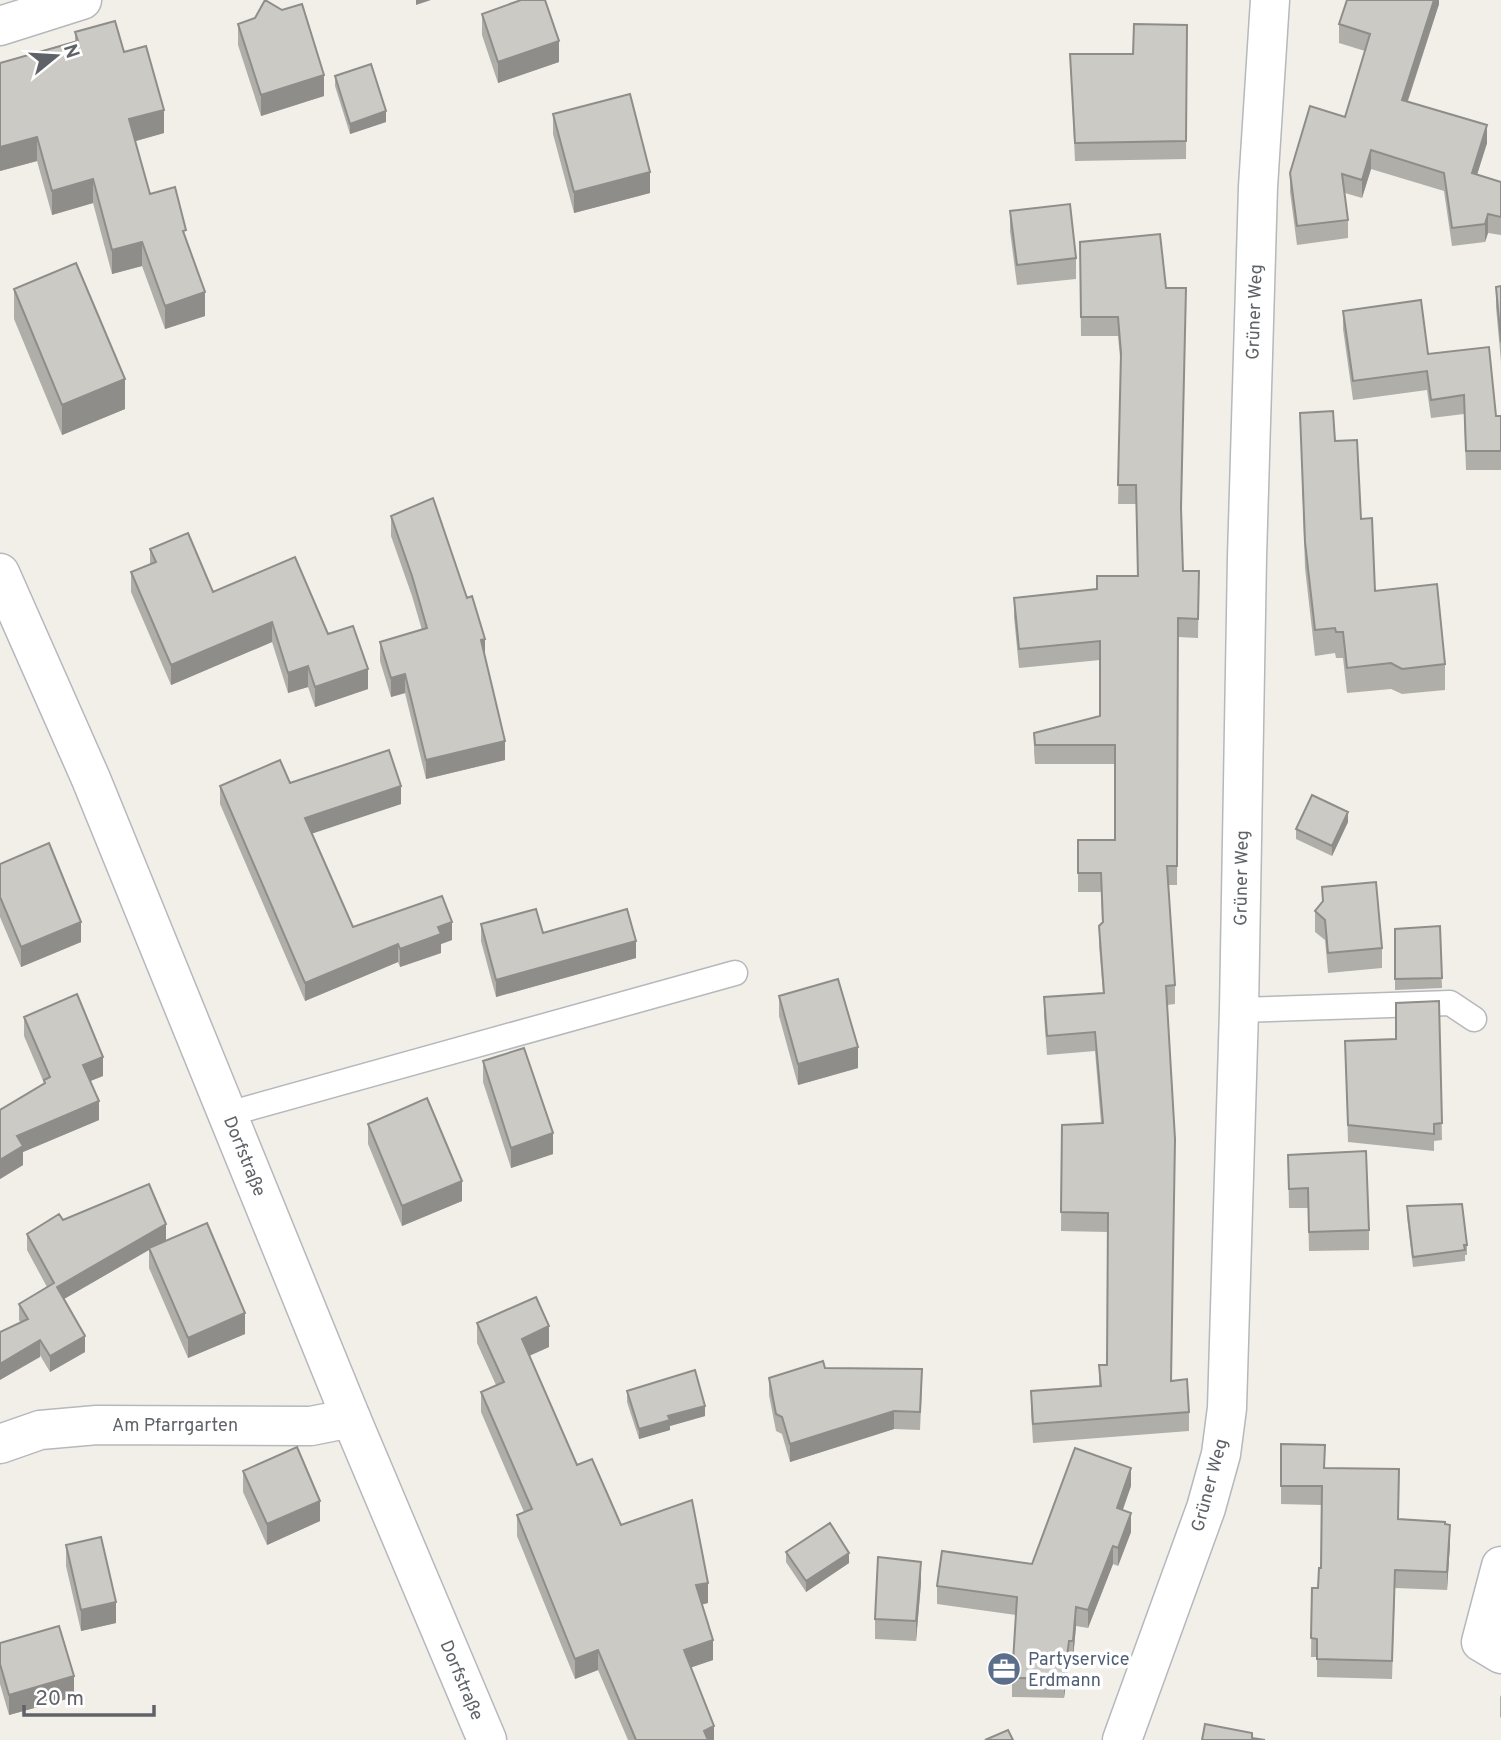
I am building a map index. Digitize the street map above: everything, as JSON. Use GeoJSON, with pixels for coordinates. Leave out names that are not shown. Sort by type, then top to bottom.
{"type":"FeatureCollection","features":[{"type":"Feature","properties":{"kind":"street"},"geometry":{"type":"LineString","coordinates":[[0,26],[82,0]]}},
{"type":"Feature","properties":{"kind":"street","name":"Grüner Weg"},"geometry":{"type":"LineString","coordinates":[[1122,1740],[1206,1508],[1221,1454],[1227,1408],[1257,201],[1270,0]]}},
{"type":"Feature","properties":{"kind":"street","name":"Dorfstraße"},"geometry":{"type":"LineString","coordinates":[[0,573],[91,779],[351,1418],[487,1740]]}},
{"type":"Feature","properties":{"kind":"street","name":"Am Pfarrgarten"},"geometry":{"type":"LineString","coordinates":[[0,1444],[40,1430],[97,1425],[311,1426],[351,1418]]}},
{"type":"Feature","properties":{"kind":"street"},"geometry":{"type":"LineString","coordinates":[[1501,1566],[1481,1642],[1501,1654]]}},
{"type":"Feature","properties":{"kind":"lane"},"geometry":{"type":"LineString","coordinates":[[228,1114],[735,973]]}},
{"type":"Feature","properties":{"kind":"lane"},"geometry":{"type":"LineString","coordinates":[[1238,1010],[1450,1003],[1474,1019]]}},
{"type":"Feature","properties":{"kind":"building"},"geometry":{"type":"Polygon","coordinates":[[[265,0],[282,10],[302,4],[324,75],[261,95],[238,24],[255,18],[265,0]]]}},
{"type":"Feature","properties":{"kind":"building"},"geometry":{"type":"Polygon","coordinates":[[[521,0],[545,0],[559,41],[498,62],[482,14],[521,0]]]}},
{"type":"Feature","properties":{"kind":"building"},"geometry":{"type":"Polygon","coordinates":[[[1347,0],[1434,0],[1402,100],[1487,125],[1472,173],[1501,182],[1501,217],[1488,214],[1485,224],[1452,228],[1444,173],[1371,150],[1362,180],[1342,174],[1348,220],[1297,226],[1290,173],[1310,106],[1345,117],[1370,34],[1339,24],[1347,0]]]}},
{"type":"Feature","properties":{"kind":"building"},"geometry":{"type":"Polygon","coordinates":[[[115,21],[124,52],[146,46],[164,110],[129,119],[150,194],[175,187],[186,230],[183,231],[205,292],[165,306],[142,242],[112,250],[93,179],[52,191],[37,137],[0,147],[0,63],[78,41],[75,32],[115,21]]]}},
{"type":"Feature","properties":{"kind":"building"},"geometry":{"type":"Polygon","coordinates":[[[1134,24],[1187,25],[1186,141],[1075,143],[1070,54],[1133,54],[1134,24]]]}},
{"type":"Feature","properties":{"kind":"building"},"geometry":{"type":"Polygon","coordinates":[[[371,64],[386,111],[350,124],[335,76],[371,64]]]}},
{"type":"Feature","properties":{"kind":"building"},"geometry":{"type":"Polygon","coordinates":[[[630,94],[650,172],[574,192],[553,114],[630,94]]]}},
{"type":"Feature","properties":{"kind":"building"},"geometry":{"type":"Polygon","coordinates":[[[1070,204],[1076,258],[1017,265],[1010,211],[1070,204]]]}},
{"type":"Feature","properties":{"kind":"building"},"geometry":{"type":"Polygon","coordinates":[[[1160,234],[1166,288],[1186,288],[1181,508],[1183,571],[1199,571],[1198,619],[1178,618],[1177,866],[1167,866],[1175,985],[1166,986],[1175,1139],[1171,1381],[1187,1379],[1189,1412],[1033,1424],[1031,1391],[1101,1386],[1099,1365],[1107,1365],[1108,1213],[1061,1212],[1062,1125],[1103,1123],[1095,1032],[1047,1036],[1044,997],[1104,993],[1099,926],[1103,922],[1101,873],[1078,873],[1078,840],[1115,840],[1115,745],[1035,745],[1034,733],[1100,716],[1100,641],[1019,649],[1014,598],[1097,589],[1097,576],[1138,576],[1136,485],[1118,485],[1121,353],[1118,317],[1081,317],[1080,242],[1160,234]]]}},
{"type":"Feature","properties":{"kind":"building"},"geometry":{"type":"Polygon","coordinates":[[[76,263],[125,379],[62,405],[14,289],[76,263]]]}},
{"type":"Feature","properties":{"kind":"building"},"geometry":{"type":"Polygon","coordinates":[[[1501,286],[1501,342],[1496,287],[1501,286]]]}},
{"type":"Feature","properties":{"kind":"building"},"geometry":{"type":"Polygon","coordinates":[[[1421,300],[1428,354],[1489,347],[1496,416],[1501,416],[1501,451],[1466,451],[1464,395],[1431,400],[1427,371],[1353,381],[1343,311],[1421,300]]]}},
{"type":"Feature","properties":{"kind":"building"},"geometry":{"type":"Polygon","coordinates":[[[1333,411],[1335,441],[1357,440],[1361,519],[1372,518],[1375,591],[1437,584],[1445,664],[1402,669],[1391,663],[1347,668],[1343,632],[1336,632],[1335,628],[1315,630],[1305,542],[1300,413],[1333,411]]]}},
{"type":"Feature","properties":{"kind":"building"},"geometry":{"type":"Polygon","coordinates":[[[433,498],[467,598],[472,596],[485,639],[481,640],[505,741],[426,760],[405,674],[391,678],[380,642],[427,628],[391,516],[433,498]]]}},
{"type":"Feature","properties":{"kind":"building"},"geometry":{"type":"Polygon","coordinates":[[[188,533],[213,592],[295,557],[328,634],[353,626],[368,669],[315,687],[308,666],[288,673],[272,622],[171,665],[131,572],[156,562],[150,549],[188,533]]]}},
{"type":"Feature","properties":{"kind":"building"},"geometry":{"type":"Polygon","coordinates":[[[389,750],[401,786],[305,818],[353,927],[442,896],[452,922],[438,927],[441,934],[400,949],[398,944],[305,983],[220,786],[280,760],[290,783],[389,750]]]}},
{"type":"Feature","properties":{"kind":"building"},"geometry":{"type":"Polygon","coordinates":[[[1312,795],[1348,812],[1332,846],[1296,829],[1312,795]]]}},
{"type":"Feature","properties":{"kind":"building"},"geometry":{"type":"Polygon","coordinates":[[[49,843],[81,922],[21,947],[0,897],[0,864],[49,843]]]}},
{"type":"Feature","properties":{"kind":"building"},"geometry":{"type":"Polygon","coordinates":[[[1376,882],[1382,948],[1328,953],[1325,920],[1315,911],[1323,901],[1322,887],[1376,882]]]}},
{"type":"Feature","properties":{"kind":"building"},"geometry":{"type":"Polygon","coordinates":[[[536,909],[543,933],[627,909],[636,941],[496,980],[481,924],[536,909]]]}},
{"type":"Feature","properties":{"kind":"building"},"geometry":{"type":"Polygon","coordinates":[[[1440,926],[1442,978],[1395,979],[1395,929],[1440,926]]]}},
{"type":"Feature","properties":{"kind":"building"},"geometry":{"type":"Polygon","coordinates":[[[838,979],[858,1047],[798,1064],[779,996],[838,979]]]}},
{"type":"Feature","properties":{"kind":"building"},"geometry":{"type":"Polygon","coordinates":[[[77,994],[103,1057],[83,1065],[99,1101],[17,1136],[23,1146],[0,1160],[0,1110],[45,1083],[44,1080],[50,1077],[24,1017],[77,994]]]}},
{"type":"Feature","properties":{"kind":"building"},"geometry":{"type":"Polygon","coordinates":[[[1439,1001],[1442,1123],[1434,1124],[1434,1134],[1348,1125],[1345,1041],[1396,1039],[1396,1003],[1439,1001]]]}},
{"type":"Feature","properties":{"kind":"building"},"geometry":{"type":"Polygon","coordinates":[[[524,1048],[553,1133],[511,1148],[483,1061],[524,1048]]]}},
{"type":"Feature","properties":{"kind":"building"},"geometry":{"type":"Polygon","coordinates":[[[427,1098],[462,1181],[402,1206],[368,1124],[427,1098]]]}},
{"type":"Feature","properties":{"kind":"building"},"geometry":{"type":"Polygon","coordinates":[[[1366,1151],[1369,1230],[1309,1232],[1308,1188],[1289,1189],[1288,1155],[1366,1151]]]}},
{"type":"Feature","properties":{"kind":"building"},"geometry":{"type":"Polygon","coordinates":[[[149,1184],[166,1224],[57,1287],[85,1336],[50,1356],[40,1340],[0,1364],[0,1332],[28,1319],[19,1304],[54,1283],[27,1234],[59,1214],[63,1220],[149,1184]]]}},
{"type":"Feature","properties":{"kind":"building"},"geometry":{"type":"Polygon","coordinates":[[[1462,1204],[1467,1245],[1464,1245],[1465,1250],[1413,1257],[1407,1206],[1462,1204]]]}},
{"type":"Feature","properties":{"kind":"building"},"geometry":{"type":"Polygon","coordinates":[[[207,1223],[245,1313],[188,1338],[149,1248],[207,1223]]]}},
{"type":"Feature","properties":{"kind":"building"},"geometry":{"type":"Polygon","coordinates":[[[536,1297],[549,1326],[522,1339],[577,1465],[592,1459],[621,1525],[692,1500],[708,1583],[696,1585],[713,1640],[684,1650],[714,1726],[704,1731],[708,1740],[636,1740],[598,1650],[575,1659],[517,1515],[532,1509],[481,1392],[504,1382],[477,1323],[536,1297]]]}},
{"type":"Feature","properties":{"kind":"building"},"geometry":{"type":"Polygon","coordinates":[[[823,1361],[825,1368],[922,1369],[920,1412],[894,1411],[790,1444],[782,1417],[776,1414],[769,1378],[823,1361]]]}},
{"type":"Feature","properties":{"kind":"building"},"geometry":{"type":"Polygon","coordinates":[[[695,1370],[705,1406],[668,1416],[670,1420],[639,1429],[627,1391],[695,1370]]]}},
{"type":"Feature","properties":{"kind":"building"},"geometry":{"type":"Polygon","coordinates":[[[1281,1444],[1325,1445],[1324,1468],[1399,1469],[1398,1519],[1445,1522],[1450,1525],[1447,1572],[1395,1570],[1392,1661],[1317,1659],[1317,1639],[1311,1638],[1312,1588],[1318,1588],[1321,1568],[1322,1486],[1281,1486],[1281,1444]]]}},
{"type":"Feature","properties":{"kind":"building"},"geometry":{"type":"Polygon","coordinates":[[[297,1447],[320,1501],[267,1524],[243,1471],[297,1447]]]}},
{"type":"Feature","properties":{"kind":"building"},"geometry":{"type":"Polygon","coordinates":[[[1075,1448],[1131,1468],[1117,1508],[1131,1513],[1118,1548],[1113,1546],[1088,1610],[1076,1607],[1073,1641],[1069,1641],[1064,1679],[1012,1678],[1017,1597],[937,1586],[942,1551],[1032,1564],[1075,1448]]]}},
{"type":"Feature","properties":{"kind":"building"},"geometry":{"type":"Polygon","coordinates":[[[830,1523],[849,1553],[806,1581],[786,1552],[830,1523]]]}},
{"type":"Feature","properties":{"kind":"building"},"geometry":{"type":"Polygon","coordinates":[[[101,1537],[116,1602],[81,1610],[66,1545],[101,1537]]]}},
{"type":"Feature","properties":{"kind":"building"},"geometry":{"type":"Polygon","coordinates":[[[878,1557],[921,1562],[916,1621],[875,1619],[878,1557]]]}},
{"type":"Feature","properties":{"kind":"building"},"geometry":{"type":"Polygon","coordinates":[[[59,1626],[74,1676],[9,1695],[0,1664],[0,1643],[59,1626]]]}},
{"type":"Feature","properties":{"kind":"building"},"geometry":{"type":"Polygon","coordinates":[[[1205,1724],[1252,1733],[1252,1738],[1265,1740],[1202,1740],[1205,1724]]]}},
{"type":"Feature","properties":{"kind":"building"},"geometry":{"type":"Polygon","coordinates":[[[1008,1730],[1013,1740],[985,1740],[1008,1730]]]}},
{"type":"Feature","properties":{"kind":"place","name":"Partyservice Erdmann"},"geometry":{"type":"Point","coordinates":[1004,1669]}}]}
